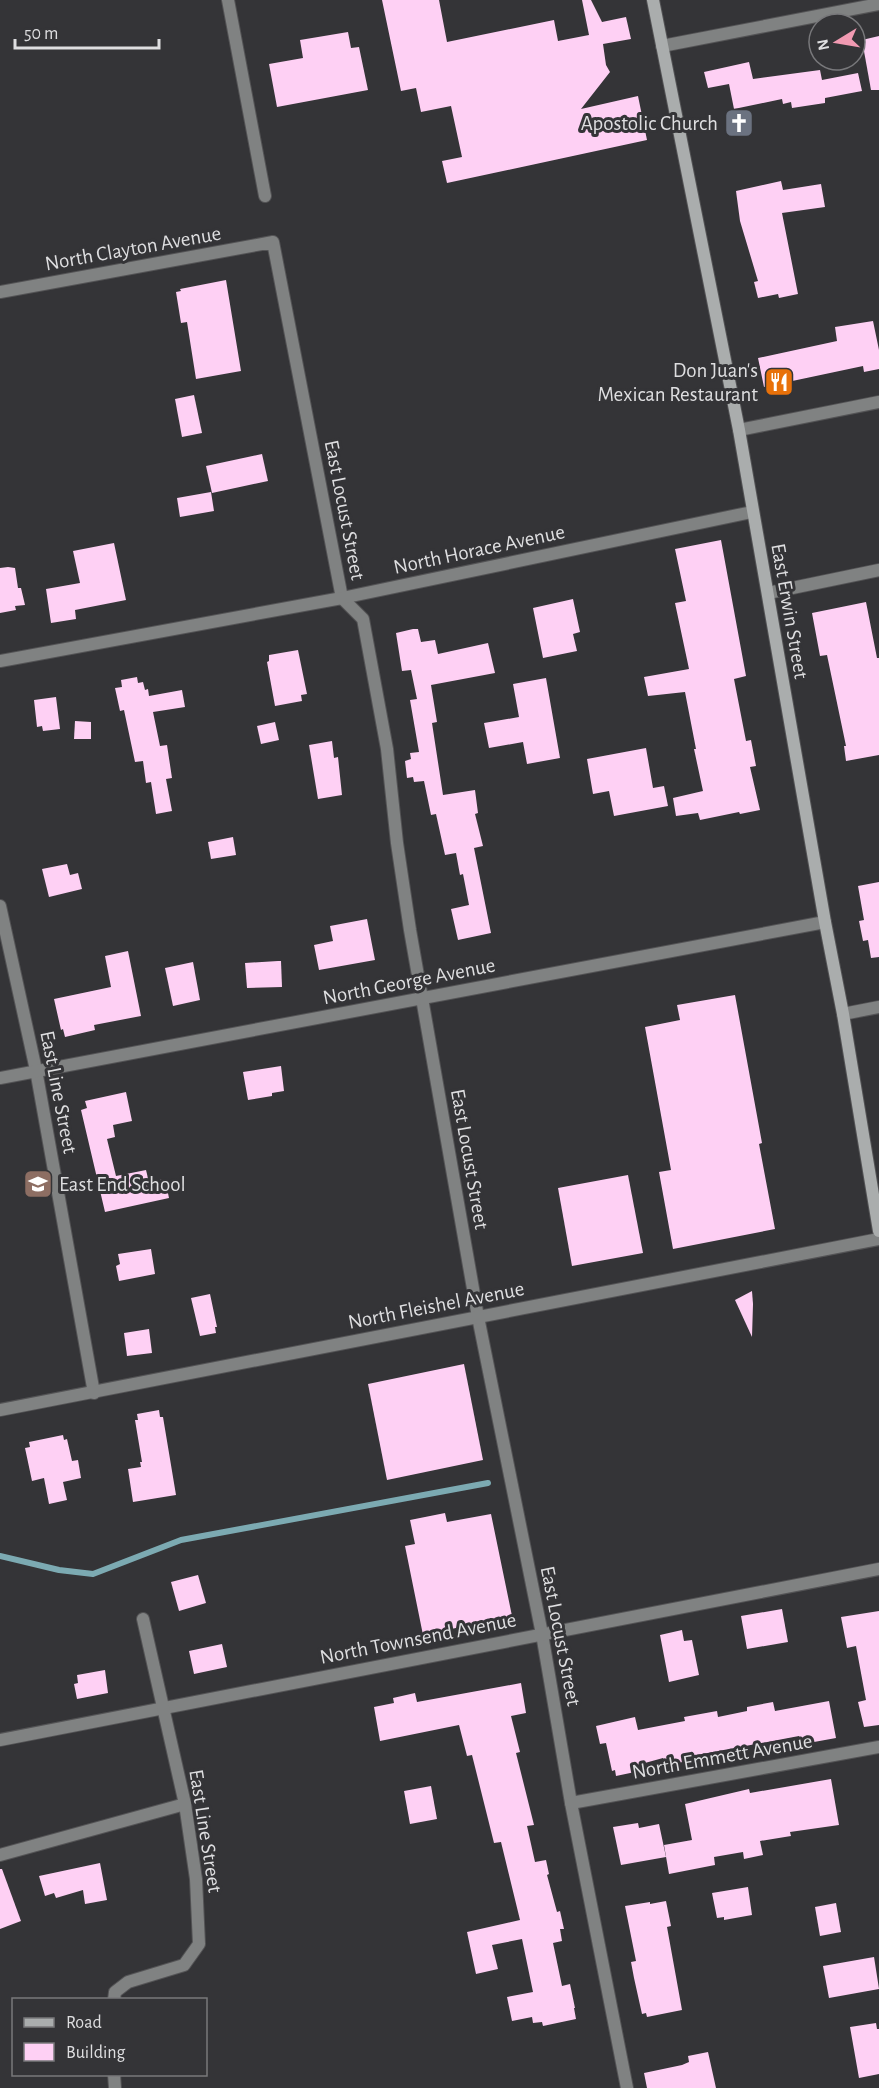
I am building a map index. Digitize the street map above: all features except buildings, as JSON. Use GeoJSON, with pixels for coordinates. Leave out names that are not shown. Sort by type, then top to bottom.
{"type":"FeatureCollection","features":[{"type":"Feature","properties":{"kind":"main road","name":"East Erwin Street"},"geometry":{"type":"LineString","coordinates":[[652,0],[739,430],[843,1014],[879,1231]]}},
{"type":"Feature","properties":{"kind":"street"},"geometry":{"type":"LineString","coordinates":[[228,0],[265,196]]}},
{"type":"Feature","properties":{"kind":"street"},"geometry":{"type":"LineString","coordinates":[[662,46],[879,4]]}},
{"type":"Feature","properties":{"kind":"street","name":"North Clayton Avenue"},"geometry":{"type":"LineString","coordinates":[[0,292],[273,242]]}},
{"type":"Feature","properties":{"kind":"street","name":"East Locust Street"},"geometry":{"type":"LineString","coordinates":[[273,242],[342,598],[363,619],[387,749],[397,843],[478,1317],[542,1634],[627,2088]]}},
{"type":"Feature","properties":{"kind":"street"},"geometry":{"type":"LineString","coordinates":[[739,430],[879,402]]}},
{"type":"Feature","properties":{"kind":"street","name":"North Horace Avenue"},"geometry":{"type":"LineString","coordinates":[[0,662],[342,598],[752,512]]}},
{"type":"Feature","properties":{"kind":"street"},"geometry":{"type":"LineString","coordinates":[[768,593],[879,570]]}},
{"type":"Feature","properties":{"kind":"street","name":"East Line Street"},"geometry":{"type":"LineString","coordinates":[[0,906],[36,1070],[94,1393]]}},
{"type":"Feature","properties":{"kind":"street","name":"North George Avenue"},"geometry":{"type":"LineString","coordinates":[[0,1078],[825,922]]}},
{"type":"Feature","properties":{"kind":"street"},"geometry":{"type":"LineString","coordinates":[[843,1014],[879,1007]]}},
{"type":"Feature","properties":{"kind":"street","name":"North Fleishel Avenue"},"geometry":{"type":"LineString","coordinates":[[0,1410],[879,1239]]}},
{"type":"Feature","properties":{"kind":"street","name":"North Townsend Avenue"},"geometry":{"type":"LineString","coordinates":[[0,1740],[879,1569]]}},
{"type":"Feature","properties":{"kind":"street","name":"East Line Street"},"geometry":{"type":"LineString","coordinates":[[114,1998],[115,1992],[128,1982],[183,1965],[199,1944],[196,1879],[185,1804],[143,1619]]}},
{"type":"Feature","properties":{"kind":"street","name":"North Emmett Avenue"},"geometry":{"type":"LineString","coordinates":[[572,1803],[879,1747]]}},
{"type":"Feature","properties":{"kind":"street"},"geometry":{"type":"LineString","coordinates":[[0,1855],[185,1804]]}},
{"type":"Feature","properties":{"kind":"waterway"},"geometry":{"type":"LineString","coordinates":[[0,1556],[59,1570],[93,1574],[181,1540],[488,1483]]}},
{"type":"Feature","properties":{"kind":"place","name":"Apostolic Church"},"geometry":{"type":"Point","coordinates":[739,123]}},
{"type":"Feature","properties":{"kind":"place","name":"Don Juan's Mexican Restaurant"},"geometry":{"type":"Point","coordinates":[779,382]}},
{"type":"Feature","properties":{"kind":"place","name":"East End School"},"geometry":{"type":"Point","coordinates":[38,1184]}}]}
